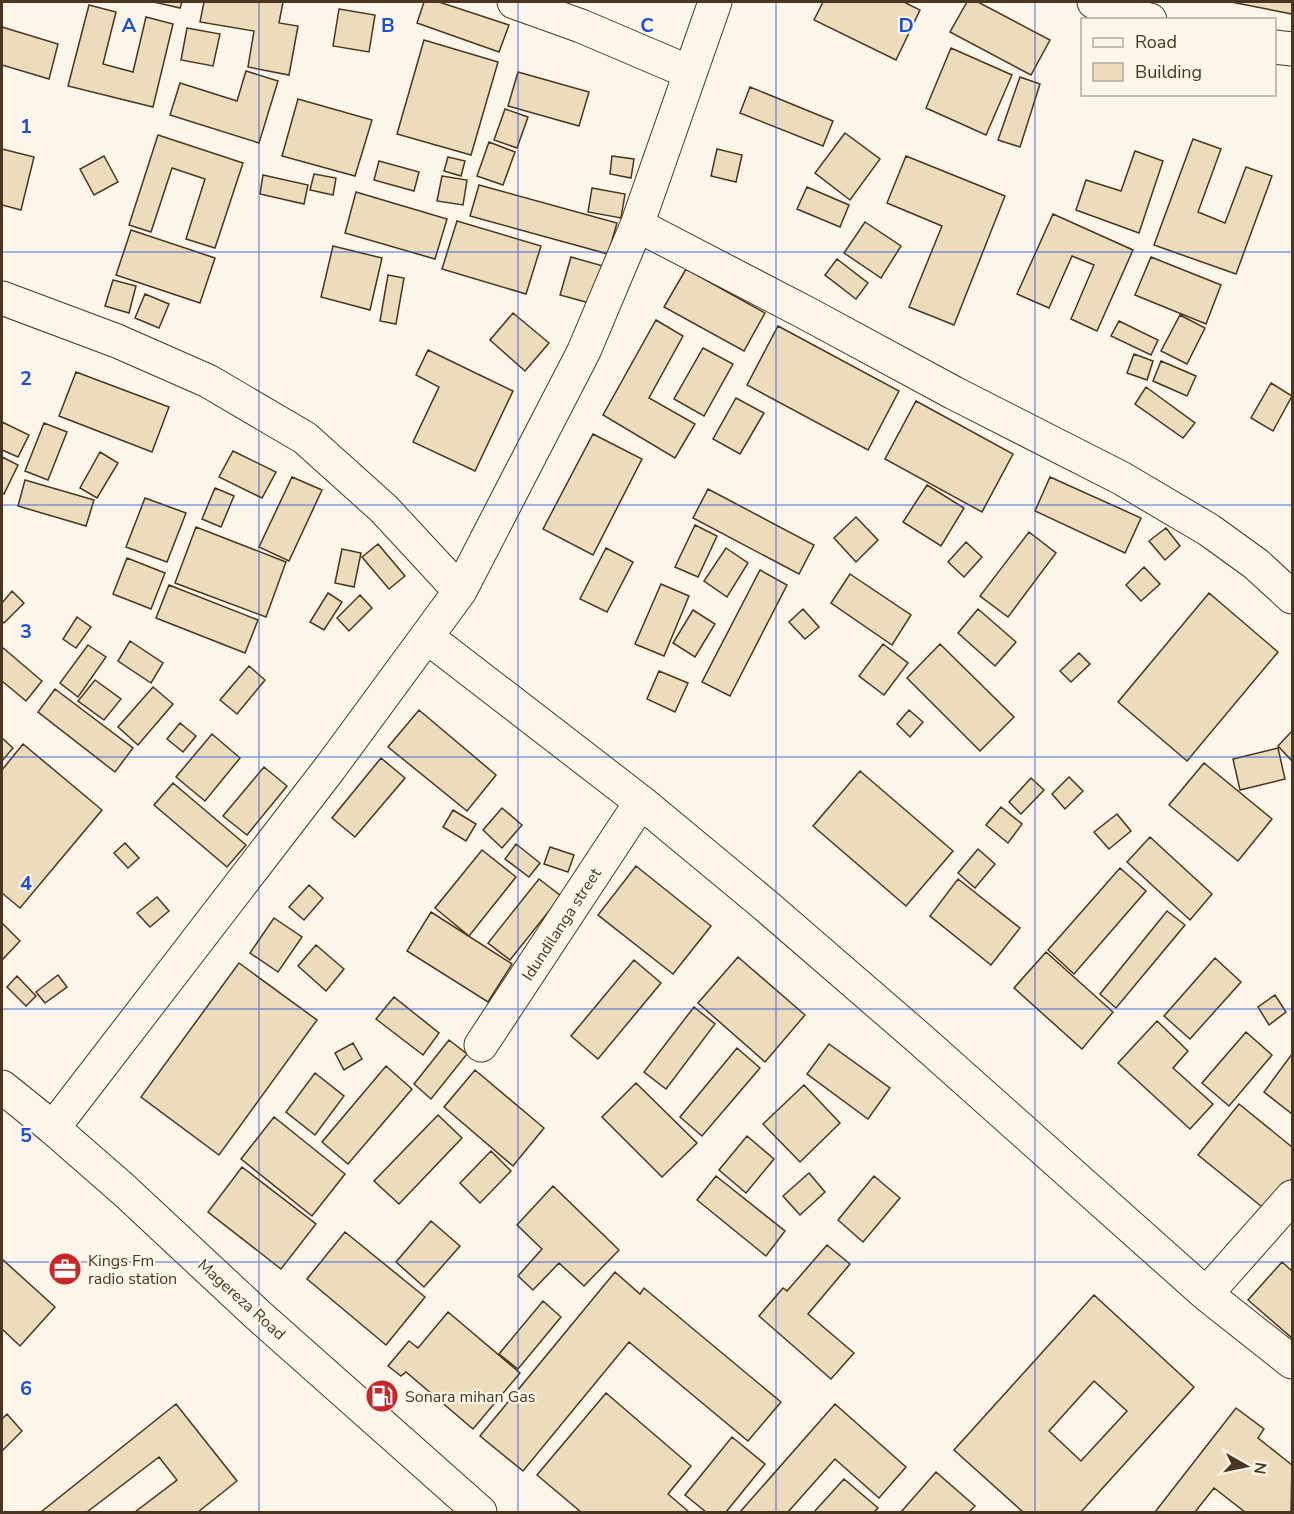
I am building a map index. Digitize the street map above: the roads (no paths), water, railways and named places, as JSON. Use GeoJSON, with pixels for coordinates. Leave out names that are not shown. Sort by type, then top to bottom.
{"type":"FeatureCollection","features":[{"type":"Feature","properties":{"kind":"street"},"geometry":{"type":"LineString","coordinates":[[514,2],[581,26],[689,72]]}},
{"type":"Feature","properties":{"kind":"street"},"geometry":{"type":"LineString","coordinates":[[53,1128],[330,768],[460,591],[584,351],[636,225],[715,2]]}},
{"type":"Feature","properties":{"kind":"street"},"geometry":{"type":"LineString","coordinates":[[1094,2],[1116,12],[1142,18]]}},
{"type":"Feature","properties":{"kind":"street"},"geometry":{"type":"LineString","coordinates":[[1276,47],[1293,49]]}},
{"type":"Feature","properties":{"kind":"street"},"geometry":{"type":"LineString","coordinates":[[636,225],[954,393],[1121,478],[1209,530],[1256,564],[1293,597]]}},
{"type":"Feature","properties":{"kind":"street"},"geometry":{"type":"LineString","coordinates":[[2,298],[117,341],[208,381],[305,438],[384,508],[460,591]]}},
{"type":"Feature","properties":{"kind":"street"},"geometry":{"type":"LineString","coordinates":[[427,638],[641,802],[764,904],[920,1039],[1206,1294],[1293,1362]]}},
{"type":"Feature","properties":{"kind":"street","name":"Idundilanga street"},"geometry":{"type":"LineString","coordinates":[[481,1045],[641,802]]}},
{"type":"Feature","properties":{"kind":"street","name":"Magereza Road"},"geometry":{"type":"LineString","coordinates":[[2,1087],[124,1190],[258,1315],[480,1512]]}},
{"type":"Feature","properties":{"kind":"street"},"geometry":{"type":"LineString","coordinates":[[1206,1294],[1293,1197]]}},
{"type":"Feature","properties":{"kind":"place","name":"Kings Fm radio station"},"geometry":{"type":"Point","coordinates":[65,1269]}},
{"type":"Feature","properties":{"kind":"place","name":"Sonara mihan Gas"},"geometry":{"type":"Point","coordinates":[382,1396]}}]}
